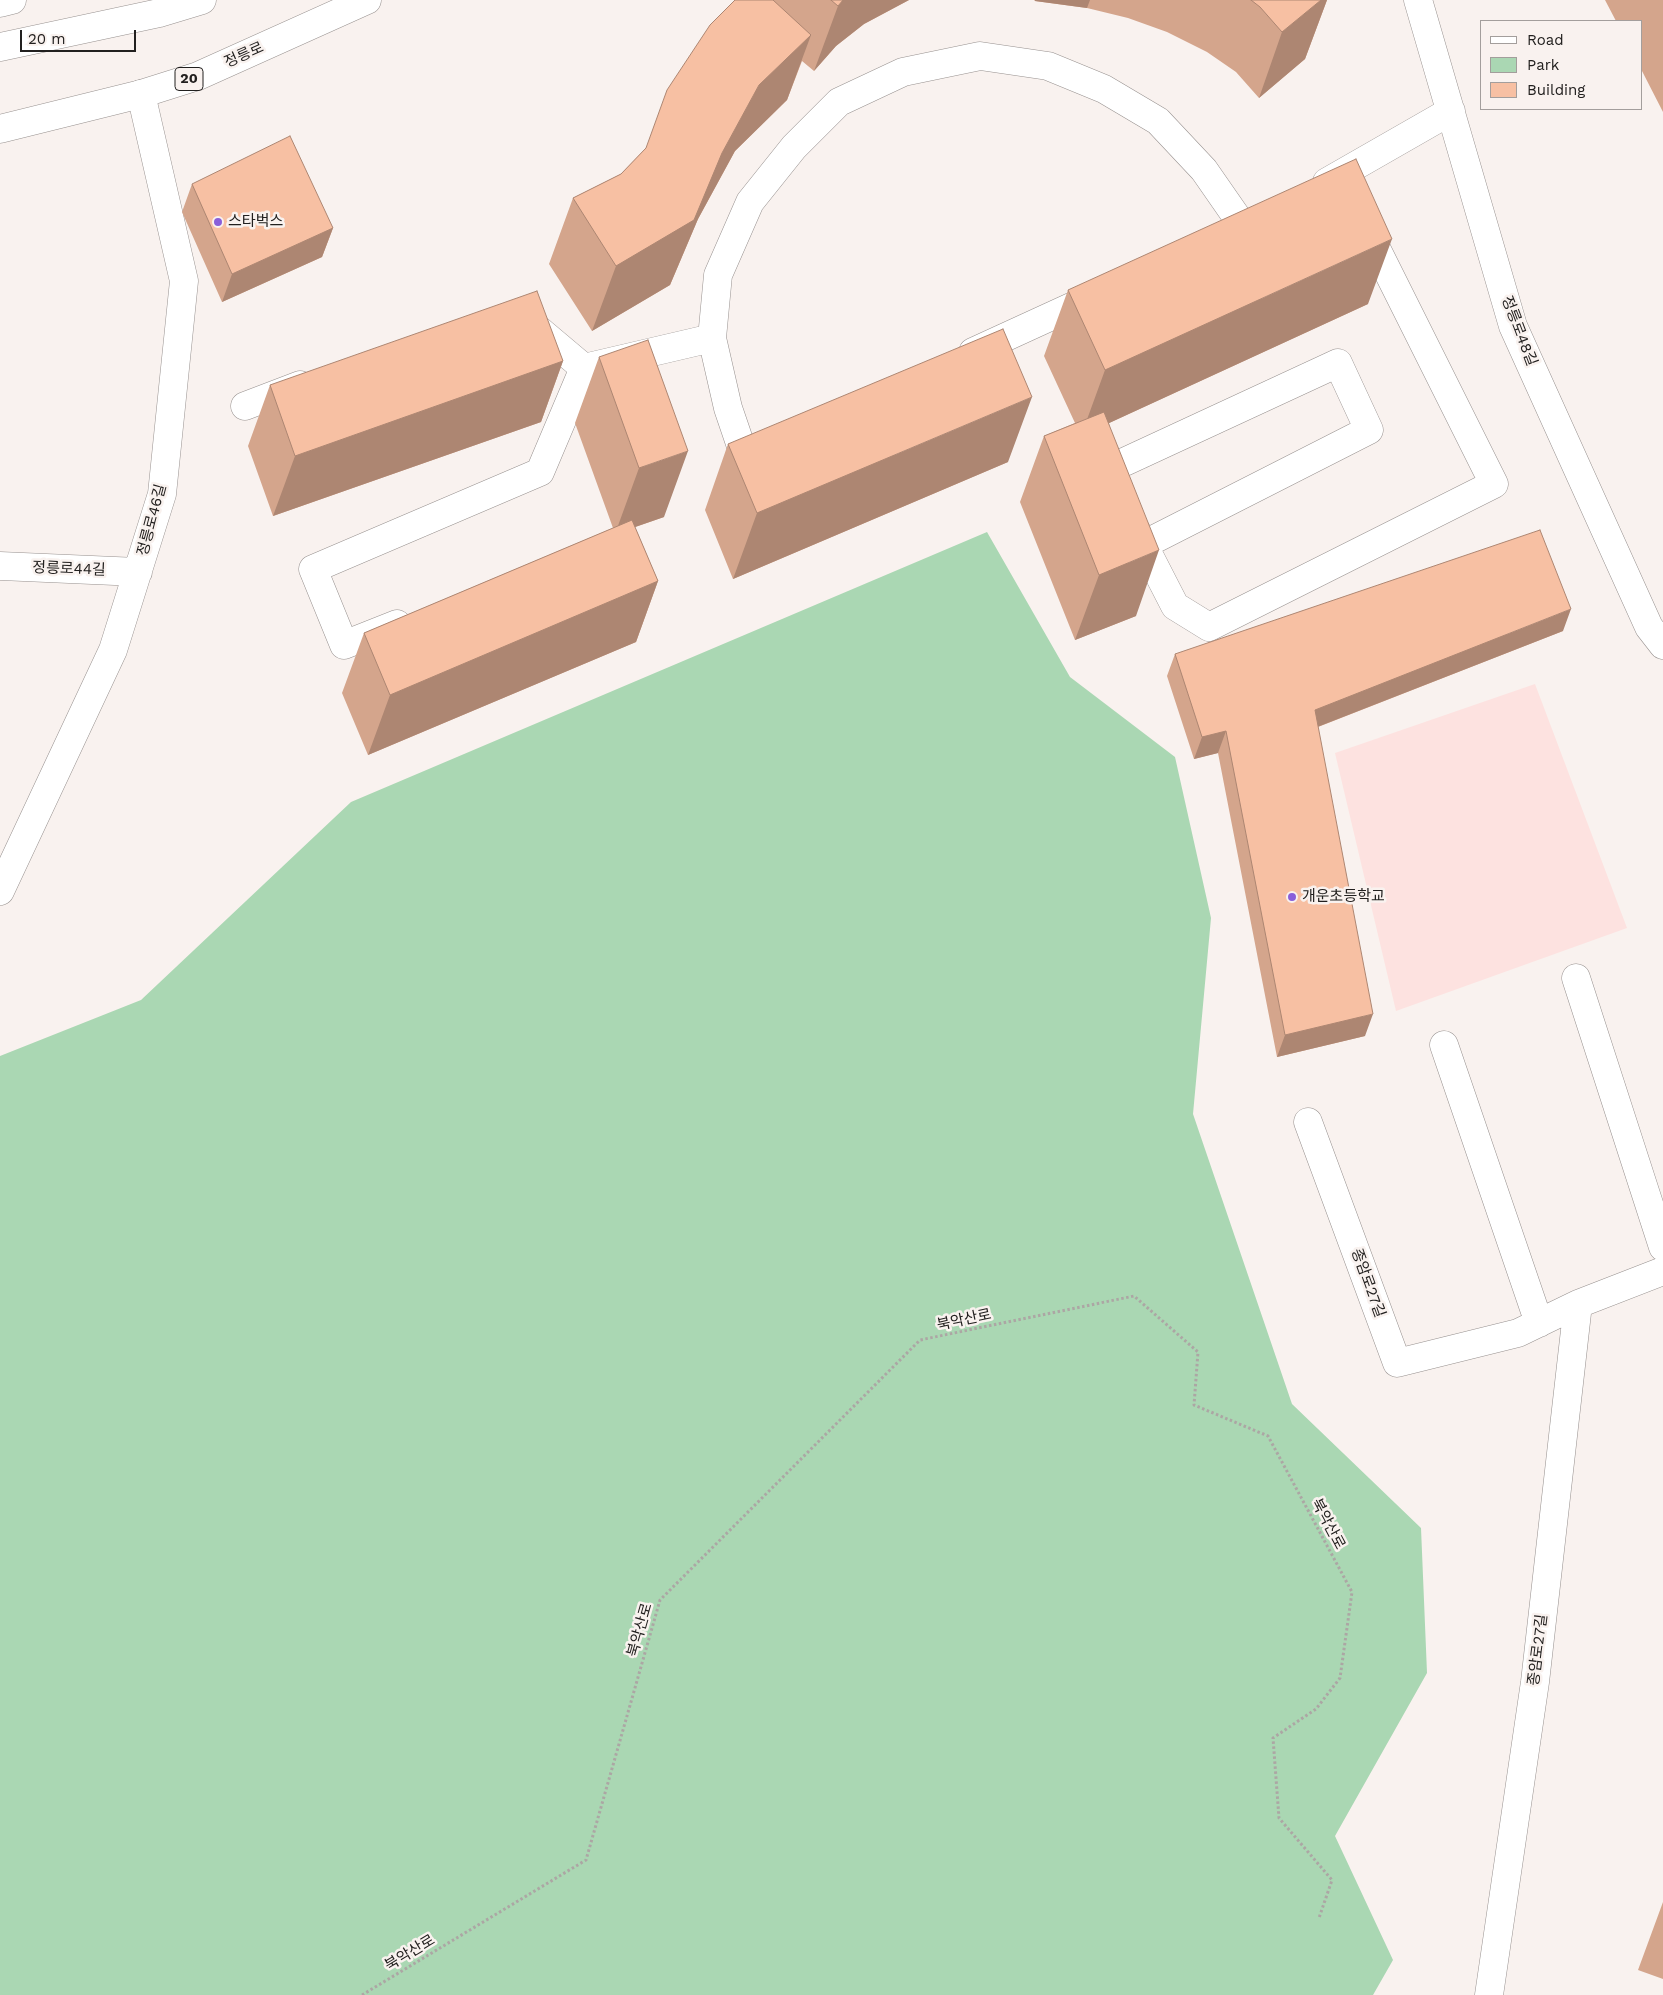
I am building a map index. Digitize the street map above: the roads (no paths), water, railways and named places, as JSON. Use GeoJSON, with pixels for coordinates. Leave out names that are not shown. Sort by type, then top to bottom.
{"type":"FeatureCollection","features":[{"type":"Feature","properties":{"kind":"main road"},"geometry":{"type":"LineString","coordinates":[[0,2],[12,0]]}},
{"type":"Feature","properties":{"kind":"main road"},"geometry":{"type":"LineString","coordinates":[[0,47],[159,14],[202,0]]}},
{"type":"Feature","properties":{"kind":"main road","name":"정릉로"},"geometry":{"type":"LineString","coordinates":[[0,129],[141,94],[198,76],[368,0]]}},
{"type":"Feature","properties":{"kind":"main road","name":"정릉로48길"},"geometry":{"type":"LineString","coordinates":[[1418,0],[1513,326],[1649,627],[1663,645]]}},
{"type":"Feature","properties":{"kind":"main road"},"geometry":{"type":"LineString","coordinates":[[789,434],[744,455],[728,408],[712,338],[718,275],[750,202],[794,148],[839,102],[903,72],[980,56],[1048,66],[1104,90],[1158,121],[1204,170],[1236,233],[1270,214]]}},
{"type":"Feature","properties":{"kind":"main road","name":"정릉로46길"},"geometry":{"type":"LineString","coordinates":[[0,891],[113,650],[162,494],[184,281],[141,94]]}},
{"type":"Feature","properties":{"kind":"main road"},"geometry":{"type":"LineString","coordinates":[[1305,194],[1451,110]]}},
{"type":"Feature","properties":{"kind":"main road"},"geometry":{"type":"LineString","coordinates":[[1143,545],[1369,430],[1338,363],[1107,470],[1143,545],[1175,606],[1209,627],[1494,484],[1340,175]]}},
{"type":"Feature","properties":{"kind":"main road"},"geometry":{"type":"LineString","coordinates":[[953,360],[1117,286]]}},
{"type":"Feature","properties":{"kind":"main road"},"geometry":{"type":"LineString","coordinates":[[509,305],[584,368]]}},
{"type":"Feature","properties":{"kind":"main road"},"geometry":{"type":"LineString","coordinates":[[584,368],[712,338]]}},
{"type":"Feature","properties":{"kind":"main road"},"geometry":{"type":"LineString","coordinates":[[417,615],[344,645],[313,569],[540,472],[584,368]]}},
{"type":"Feature","properties":{"kind":"main road"},"geometry":{"type":"LineString","coordinates":[[245,406],[327,374]]}},
{"type":"Feature","properties":{"kind":"main road","name":"정릉로44길"},"geometry":{"type":"LineString","coordinates":[[0,566],[138,572]]}},
{"type":"Feature","properties":{"kind":"main road"},"geometry":{"type":"LineString","coordinates":[[1576,978],[1663,1247]]}},
{"type":"Feature","properties":{"kind":"main road"},"geometry":{"type":"LineString","coordinates":[[1444,1045],[1539,1323]]}},
{"type":"Feature","properties":{"kind":"main road","name":"종암로27길"},"geometry":{"type":"LineString","coordinates":[[1308,1122],[1397,1363],[1518,1333],[1578,1304],[1663,1271]]}},
{"type":"Feature","properties":{"kind":"main road","name":"종암로27길"},"geometry":{"type":"LineString","coordinates":[[1489,1995],[1535,1682],[1578,1304]]}},
{"type":"Feature","properties":{"kind":"place","name":"스타벅스"},"geometry":{"type":"Point","coordinates":[218,222]}},
{"type":"Feature","properties":{"kind":"place","name":"개운초등학교"},"geometry":{"type":"Point","coordinates":[1292,897]}}]}
